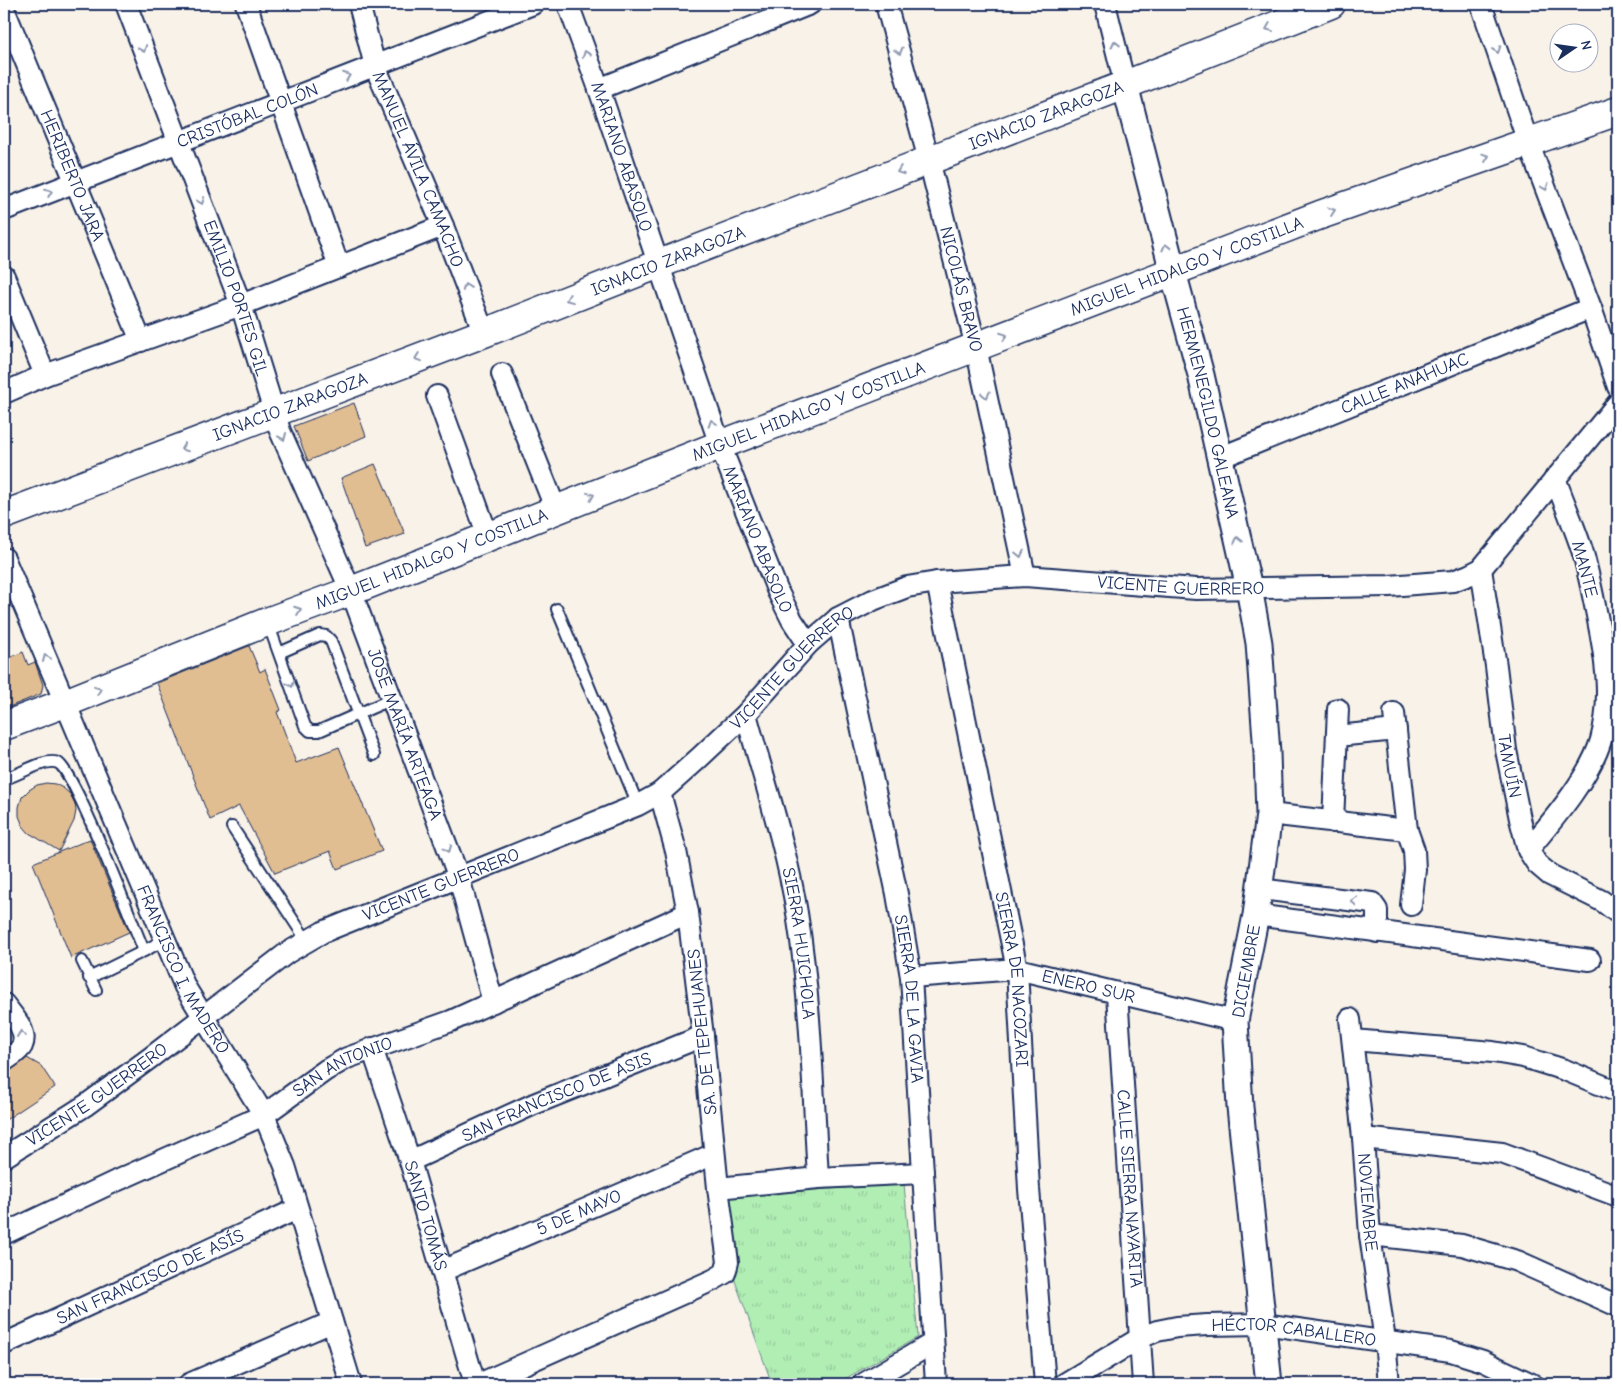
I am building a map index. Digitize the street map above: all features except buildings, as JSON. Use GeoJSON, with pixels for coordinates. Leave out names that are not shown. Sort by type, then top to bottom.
{"type":"FeatureCollection","features":[{"type":"Feature","properties":{"kind":"main road","name":"IGNACIO ZARAGOZA"},"geometry":{"type":"LineString","coordinates":[[4,515],[484,333],[1126,85],[1330,4]]}},
{"type":"Feature","properties":{"kind":"main road","name":"MIGUEL HIDALGO Y COSTILLA"},"geometry":{"type":"LineString","coordinates":[[4,726],[720,445],[1320,215],[1618,111]]}},
{"type":"Feature","properties":{"kind":"street","name":"EMILIO PORTES GIL"},"geometry":{"type":"LineString","coordinates":[[126,4],[241,305],[280,431],[351,591]]}},
{"type":"Feature","properties":{"kind":"street"},"geometry":{"type":"LineString","coordinates":[[246,4],[339,267]]}},
{"type":"Feature","properties":{"kind":"street","name":"MANUEL ÁVILA CAMACHO"},"geometry":{"type":"LineString","coordinates":[[359,4],[375,66],[443,226],[484,333]]}},
{"type":"Feature","properties":{"kind":"street","name":"CRISTÓBAL COLÓN"},"geometry":{"type":"LineString","coordinates":[[4,210],[178,140],[375,66],[488,12],[533,4]]}},
{"type":"Feature","properties":{"kind":"street","name":"MARIANO ABASOLO"},"geometry":{"type":"LineString","coordinates":[[568,4],[599,89],[720,445],[778,592],[792,620],[808,644]]}},
{"type":"Feature","properties":{"kind":"street"},"geometry":{"type":"LineString","coordinates":[[599,89],[810,4]]}},
{"type":"Feature","properties":{"kind":"street","name":"NICOLÁS BRAVO"},"geometry":{"type":"LineString","coordinates":[[886,4],[929,160],[976,347],[1025,576]]}},
{"type":"Feature","properties":{"kind":"street","name":"HERMENEGILDO GALEANA"},"geometry":{"type":"LineString","coordinates":[[1105,4],[1201,375],[1249,588]]}},
{"type":"Feature","properties":{"kind":"street"},"geometry":{"type":"LineString","coordinates":[[1481,4],[1528,142],[1591,308],[1618,387]]}},
{"type":"Feature","properties":{"kind":"street","name":"HERIBERTO JARA"},"geometry":{"type":"LineString","coordinates":[[4,9],[141,341]]}},
{"type":"Feature","properties":{"kind":"street"},"geometry":{"type":"LineString","coordinates":[[4,393],[46,375],[241,305],[443,226]]}},
{"type":"Feature","properties":{"kind":"street"},"geometry":{"type":"LineString","coordinates":[[4,276],[46,375]]}},
{"type":"Feature","properties":{"kind":"street","name":"CALLE ANÁHUAC"},"geometry":{"type":"LineString","coordinates":[[1219,458],[1591,308]]}},
{"type":"Feature","properties":{"kind":"street"},"geometry":{"type":"LineString","coordinates":[[502,374],[556,510]]}},
{"type":"Feature","properties":{"kind":"street"},"geometry":{"type":"LineString","coordinates":[[437,396],[488,536]]}},
{"type":"Feature","properties":{"kind":"street","name":"VICENTE GUERRERO"},"geometry":{"type":"LineString","coordinates":[[4,1157],[86,1104],[307,940],[638,805],[660,793],[746,714],[808,644],[838,618],[872,600],[907,587],[937,582],[1025,576],[1196,589],[1422,584],[1453,581],[1469,576],[1481,569],[1618,403]]}},
{"type":"Feature","properties":{"kind":"street","name":"MANTE"},"geometry":{"type":"LineString","coordinates":[[1528,850],[1570,796],[1589,766],[1600,741],[1607,711],[1607,676],[1594,600],[1582,553],[1556,478]]}},
{"type":"Feature","properties":{"kind":"street","name":"FRANCISCO I. MADERO"},"geometry":{"type":"LineString","coordinates":[[4,558],[185,987],[264,1115],[285,1166],[350,1384]]}},
{"type":"Feature","properties":{"kind":"street","name":"TAMUÍN"},"geometry":{"type":"LineString","coordinates":[[1481,569],[1496,666],[1506,750],[1528,850],[1537,864],[1550,875],[1602,901],[1618,913]]}},
{"type":"Feature","properties":{"kind":"street","name":"SIERRA DE NACOZARI"},"geometry":{"type":"LineString","coordinates":[[937,582],[1017,970],[1029,1188],[1045,1384]]}},
{"type":"Feature","properties":{"kind":"street","name":"DICIEMBRE"},"geometry":{"type":"LineString","coordinates":[[1249,588],[1262,670],[1269,814],[1256,915],[1235,1021],[1240,1117],[1269,1384]]}},
{"type":"Feature","properties":{"kind":"street","name":"JOSÉ MARÍA ARTEAGA"},"geometry":{"type":"LineString","coordinates":[[351,591],[459,878],[493,1002]]}},
{"type":"Feature","properties":{"kind":"street","name":"SIERRA DE LA GAVIA"},"geometry":{"type":"LineString","coordinates":[[838,618],[897,894],[911,977],[936,1384]]}},
{"type":"Feature","properties":{"kind":"street"},"geometry":{"type":"LineString","coordinates":[[1333,822],[1338,709]]}},
{"type":"Feature","properties":{"kind":"street","name":"SIERRA HUICHOLA"},"geometry":{"type":"LineString","coordinates":[[746,714],[787,860],[797,914],[807,989],[818,1178]]}},
{"type":"Feature","properties":{"kind":"street"},"geometry":{"type":"LineString","coordinates":[[1337,736],[1395,722],[1407,830],[1414,850],[1411,905]]}},
{"type":"Feature","properties":{"kind":"street","name":"SA. DE TEPEHUANES"},"geometry":{"type":"LineString","coordinates":[[479,1384],[725,1273],[728,1262],[714,1154],[704,1036],[688,913],[676,851],[660,793]]}},
{"type":"Feature","properties":{"kind":"street"},"geometry":{"type":"LineString","coordinates":[[1269,814],[1407,830]]}},
{"type":"Feature","properties":{"kind":"street"},"geometry":{"type":"LineString","coordinates":[[1260,889],[1372,903],[1377,910],[1377,932]]}},
{"type":"Feature","properties":{"kind":"street","name":"SAN ANTONIO"},"geometry":{"type":"LineString","coordinates":[[4,1234],[116,1181],[264,1115],[326,1070],[347,1058],[451,1021],[688,913]]}},
{"type":"Feature","properties":{"kind":"street"},"geometry":{"type":"LineString","coordinates":[[1256,915],[1590,960]]}},
{"type":"Feature","properties":{"kind":"street","name":"ENERO SUR"},"geometry":{"type":"LineString","coordinates":[[911,977],[1017,970],[1235,1021]]}},
{"type":"Feature","properties":{"kind":"street","name":"CALLE SIERRA NAYARITA"},"geometry":{"type":"LineString","coordinates":[[1117,994],[1143,1384]]}},
{"type":"Feature","properties":{"kind":"street"},"geometry":{"type":"LineString","coordinates":[[4,1004],[20,1026],[23,1036],[22,1045],[17,1052],[4,1061]]}},
{"type":"Feature","properties":{"kind":"street","name":"NOVIEMBRE"},"geometry":{"type":"LineString","coordinates":[[1350,1019],[1363,1138],[1370,1235],[1389,1384]]}},
{"type":"Feature","properties":{"kind":"street","name":"SAN FRANCISCO DE ASIS"},"geometry":{"type":"LineString","coordinates":[[410,1160],[534,1104],[704,1036]]}},
{"type":"Feature","properties":{"kind":"street"},"geometry":{"type":"LineString","coordinates":[[1353,1040],[1492,1052],[1523,1057],[1566,1070],[1618,1092]]}},
{"type":"Feature","properties":{"kind":"street","name":"SANTO TOMÁS"},"geometry":{"type":"LineString","coordinates":[[372,1048],[410,1160],[475,1384]]}},
{"type":"Feature","properties":{"kind":"street"},"geometry":{"type":"LineString","coordinates":[[1363,1138],[1502,1153],[1618,1196]]}},
{"type":"Feature","properties":{"kind":"street","name":"5 DE MAYO"},"geometry":{"type":"LineString","coordinates":[[442,1271],[714,1154]]}},
{"type":"Feature","properties":{"kind":"street"},"geometry":{"type":"LineString","coordinates":[[718,1188],[818,1178],[923,1172]]}},
{"type":"Feature","properties":{"kind":"street","name":"SAN FRANCISCO DE ASÍS"},"geometry":{"type":"LineString","coordinates":[[4,1344],[297,1208]]}},
{"type":"Feature","properties":{"kind":"street"},"geometry":{"type":"LineString","coordinates":[[1370,1235],[1462,1245],[1517,1260],[1618,1306]]}},
{"type":"Feature","properties":{"kind":"street"},"geometry":{"type":"LineString","coordinates":[[188,1384],[332,1322]]}},
{"type":"Feature","properties":{"kind":"street","name":"HÉCTOR CABALLERO"},"geometry":{"type":"LineString","coordinates":[[1064,1384],[1140,1338],[1157,1331],[1177,1327],[1263,1324],[1450,1351],[1483,1361],[1532,1384]]}},
{"type":"Feature","properties":{"kind":"street"},"geometry":{"type":"LineString","coordinates":[[863,1384],[934,1343]]}},
{"type":"Feature","properties":{"kind":"lane"},"geometry":{"type":"LineString","coordinates":[[557,610],[638,805]]}},
{"type":"Feature","properties":{"kind":"lane"},"geometry":{"type":"LineString","coordinates":[[267,622],[305,726],[310,731],[319,732],[392,699]]}},
{"type":"Feature","properties":{"kind":"lane"},"geometry":{"type":"LineString","coordinates":[[279,653],[320,635],[326,636],[331,641],[374,755]]}},
{"type":"Feature","properties":{"kind":"lane"},"geometry":{"type":"LineString","coordinates":[[4,779],[49,762],[57,762],[64,767],[79,794],[144,951]]}},
{"type":"Feature","properties":{"kind":"lane"},"geometry":{"type":"LineString","coordinates":[[232,827],[307,940]]}},
{"type":"Feature","properties":{"kind":"lane"},"geometry":{"type":"LineString","coordinates":[[90,978],[166,939]]}},
{"type":"Feature","properties":{"kind":"lane"},"geometry":{"type":"LineString","coordinates":[[82,961],[96,990]]}},
{"type":"Feature","properties":{"kind":"green space"},"geometry":{"type":"Polygon","coordinates":[[[904,1184],[918,1337],[836,1384],[772,1384],[734,1278],[725,1196],[904,1184]]]}}]}
